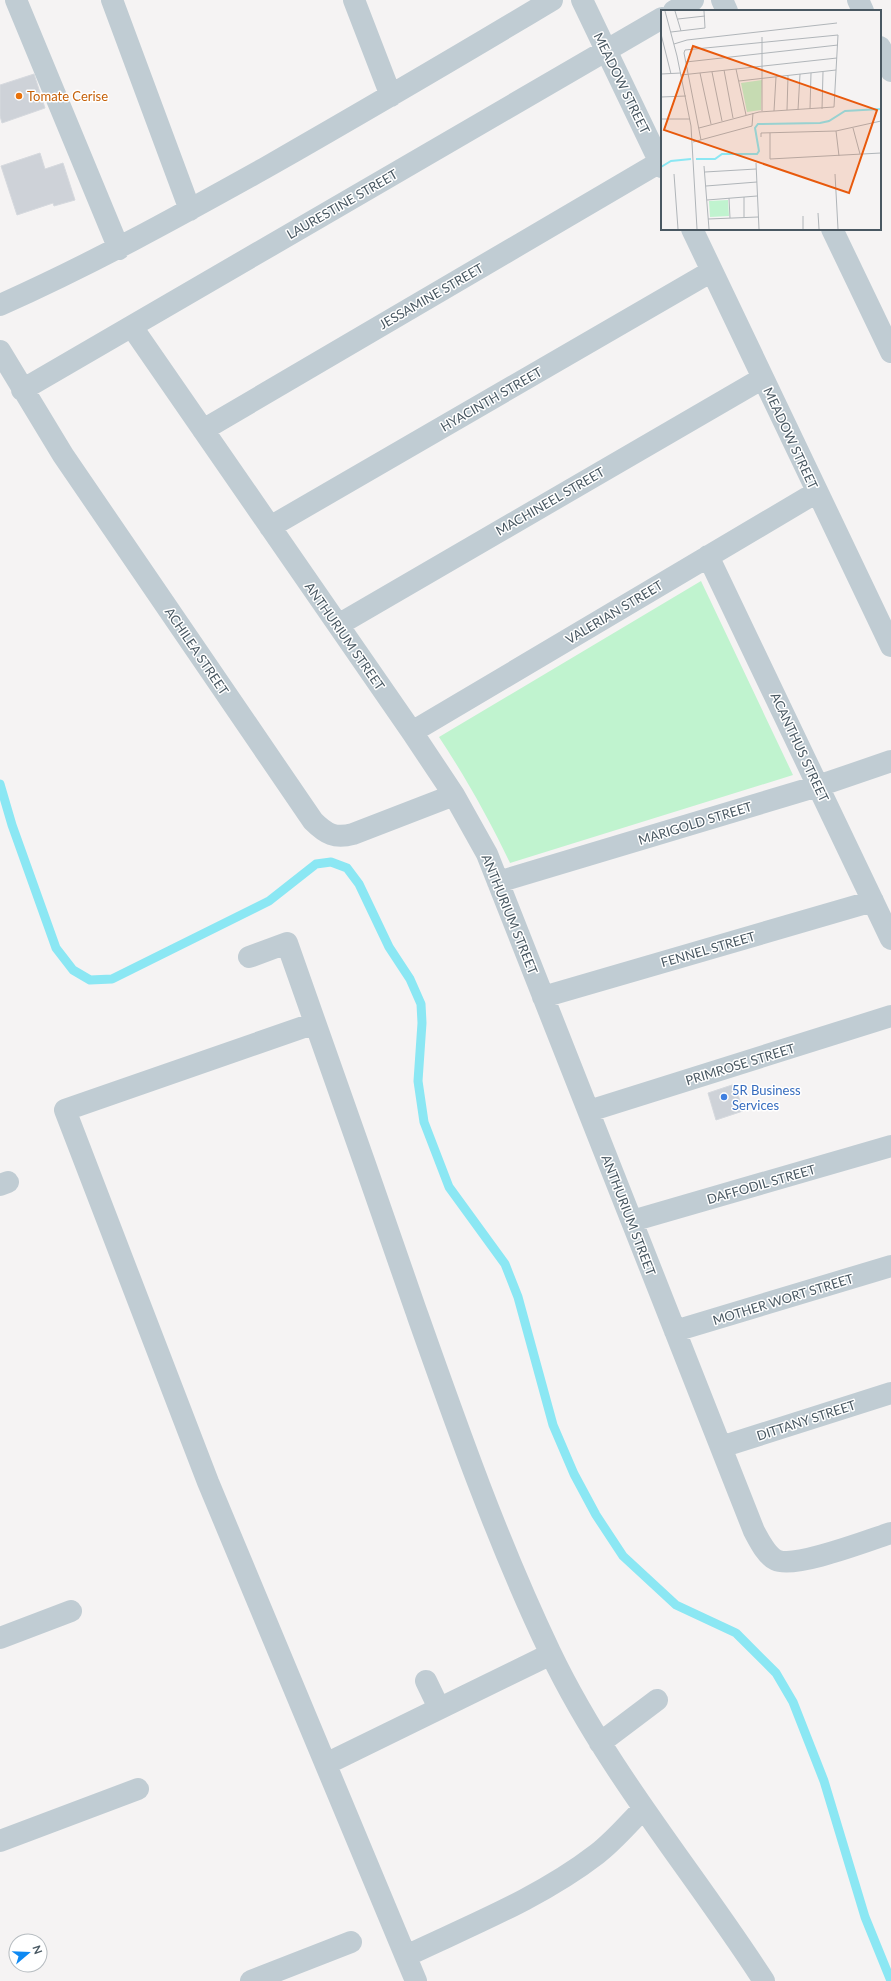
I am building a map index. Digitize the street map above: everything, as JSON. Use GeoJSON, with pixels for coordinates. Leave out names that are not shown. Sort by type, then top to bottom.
{"type":"FeatureCollection","features":[{"type":"Feature","properties":{"kind":"street"},"geometry":{"type":"LineString","coordinates":[[16,0],[119,249]]}},
{"type":"Feature","properties":{"kind":"street"},"geometry":{"type":"LineString","coordinates":[[112,0],[190,210]]}},
{"type":"Feature","properties":{"kind":"street"},"geometry":{"type":"LineString","coordinates":[[354,0],[392,96]]}},
{"type":"Feature","properties":{"kind":"street"},"geometry":{"type":"LineString","coordinates":[[0,305],[119,249],[190,210],[392,96],[552,0]]}},
{"type":"Feature","properties":{"kind":"street","name":"MEADOW STREET"},"geometry":{"type":"LineString","coordinates":[[582,0],[661,164]]}},
{"type":"Feature","properties":{"kind":"street"},"geometry":{"type":"LineString","coordinates":[[676,10],[693,0]]}},
{"type":"Feature","properties":{"kind":"street"},"geometry":{"type":"LineString","coordinates":[[722,0],[727,10]]}},
{"type":"Feature","properties":{"kind":"street"},"geometry":{"type":"LineString","coordinates":[[858,0],[863,10]]}},
{"type":"Feature","properties":{"kind":"street","name":"LAURESTINE STREET"},"geometry":{"type":"LineString","coordinates":[[22,390],[661,19]]}},
{"type":"Feature","properties":{"kind":"street"},"geometry":{"type":"LineString","coordinates":[[881,49],[891,71]]}},
{"type":"Feature","properties":{"kind":"street","name":"JESSAMINE STREET"},"geometry":{"type":"LineString","coordinates":[[203,430],[661,164]]}},
{"type":"Feature","properties":{"kind":"street","name":"MEADOW STREET"},"geometry":{"type":"LineString","coordinates":[[692,230],[891,646]]}},
{"type":"Feature","properties":{"kind":"street"},"geometry":{"type":"LineString","coordinates":[[832,230],[891,352]]}},
{"type":"Feature","properties":{"kind":"street","name":"HYACINTH STREET"},"geometry":{"type":"LineString","coordinates":[[270,527],[712,271]]}},
{"type":"Feature","properties":{"kind":"street","name":"ANTHURIUM STREET"},"geometry":{"type":"LineString","coordinates":[[132,326],[412,732],[454,795],[486,854],[754,1531],[764,1549],[776,1560],[790,1562],[807,1559],[891,1533]]}},
{"type":"Feature","properties":{"kind":"street","name":"ACHILEA STREET"},"geometry":{"type":"LineString","coordinates":[[0,351],[22,390],[72,468],[313,821],[322,830],[332,836],[343,837],[454,795]]}},
{"type":"Feature","properties":{"kind":"street","name":"MACHINEEL STREET"},"geometry":{"type":"LineString","coordinates":[[338,624],[763,378]]}},
{"type":"Feature","properties":{"kind":"street","name":"VALERIAN STREET"},"geometry":{"type":"LineString","coordinates":[[412,732],[817,492]]}},
{"type":"Feature","properties":{"kind":"street","name":"ACANTHUS STREET"},"geometry":{"type":"LineString","coordinates":[[708,556],[891,939]]}},
{"type":"Feature","properties":{"kind":"street","name":"MARIGOLD STREET"},"geometry":{"type":"LineString","coordinates":[[498,882],[818,786],[891,761]]}},
{"type":"Feature","properties":{"kind":"street","name":"FENNEL STREET"},"geometry":{"type":"LineString","coordinates":[[543,996],[873,901]]}},
{"type":"Feature","properties":{"kind":"street"},"geometry":{"type":"LineString","coordinates":[[249,957],[287,943],[446,1397],[494,1522],[551,1654],[600,1743],[643,1809],[740,1943],[764,1981]]}},
{"type":"Feature","properties":{"kind":"street","name":"PRIMROSE STREET"},"geometry":{"type":"LineString","coordinates":[[589,1111],[891,1016]]}},
{"type":"Feature","properties":{"kind":"street"},"geometry":{"type":"LineString","coordinates":[[315,1024],[65,1110],[208,1482],[416,1981]]}},
{"type":"Feature","properties":{"kind":"street","name":"DAFFODIL STREET"},"geometry":{"type":"LineString","coordinates":[[632,1221],[891,1146]]}},
{"type":"Feature","properties":{"kind":"street","name":"MOTHER WORT STREET"},"geometry":{"type":"LineString","coordinates":[[675,1331],[891,1266]]}},
{"type":"Feature","properties":{"kind":"street","name":"DITTANY STREET"},"geometry":{"type":"LineString","coordinates":[[721,1447],[891,1393]]}},
{"type":"Feature","properties":{"kind":"street"},"geometry":{"type":"LineString","coordinates":[[0,1638],[71,1611]]}},
{"type":"Feature","properties":{"kind":"street"},"geometry":{"type":"LineString","coordinates":[[326,1764],[551,1654]]}},
{"type":"Feature","properties":{"kind":"street"},"geometry":{"type":"LineString","coordinates":[[426,1681],[439,1708]]}},
{"type":"Feature","properties":{"kind":"street"},"geometry":{"type":"LineString","coordinates":[[600,1743],[657,1700]]}},
{"type":"Feature","properties":{"kind":"street"},"geometry":{"type":"LineString","coordinates":[[0,1841],[138,1789]]}},
{"type":"Feature","properties":{"kind":"street"},"geometry":{"type":"LineString","coordinates":[[406,1956],[553,1884],[599,1852],[643,1809]]}},
{"type":"Feature","properties":{"kind":"street"},"geometry":{"type":"LineString","coordinates":[[251,1981],[351,1942]]}},
{"type":"Feature","properties":{"kind":"green space"},"geometry":{"type":"Polygon","coordinates":[[[701,581],[793,775],[510,863],[477,799],[439,737],[701,581]]]}},
{"type":"Feature","properties":{"kind":"building"},"geometry":{"type":"Polygon","coordinates":[[[34,74],[45,108],[2,123],[0,116],[0,85],[34,74]]]}},
{"type":"Feature","properties":{"kind":"building"},"geometry":{"type":"Polygon","coordinates":[[[40,153],[45,169],[63,163],[75,200],[54,206],[53,203],[17,215],[1,166],[40,153]]]}},
{"type":"Feature","properties":{"kind":"building"},"geometry":{"type":"Polygon","coordinates":[[[735,1084],[743,1111],[716,1120],[708,1093],[735,1084]]]}},
{"type":"Feature","properties":{"kind":"waterway"},"geometry":{"type":"LineString","coordinates":[[0,784],[12,825],[56,948],[73,970],[90,980],[112,979],[269,901],[316,864],[331,862],[347,868],[359,884],[389,947],[410,979],[421,1004],[422,1023],[418,1081],[424,1122],[449,1187],[505,1264],[518,1297],[553,1425],[574,1474],[596,1515],[623,1556],[676,1605],[736,1633],[776,1673],[793,1702],[824,1781],[865,1917],[891,1981]]}},
{"type":"Feature","properties":{"kind":"place","name":"Tomate Cerise"},"geometry":{"type":"Point","coordinates":[19,96]}},
{"type":"Feature","properties":{"kind":"place","name":"5R Business Services"},"geometry":{"type":"Point","coordinates":[724,1097]}}]}
